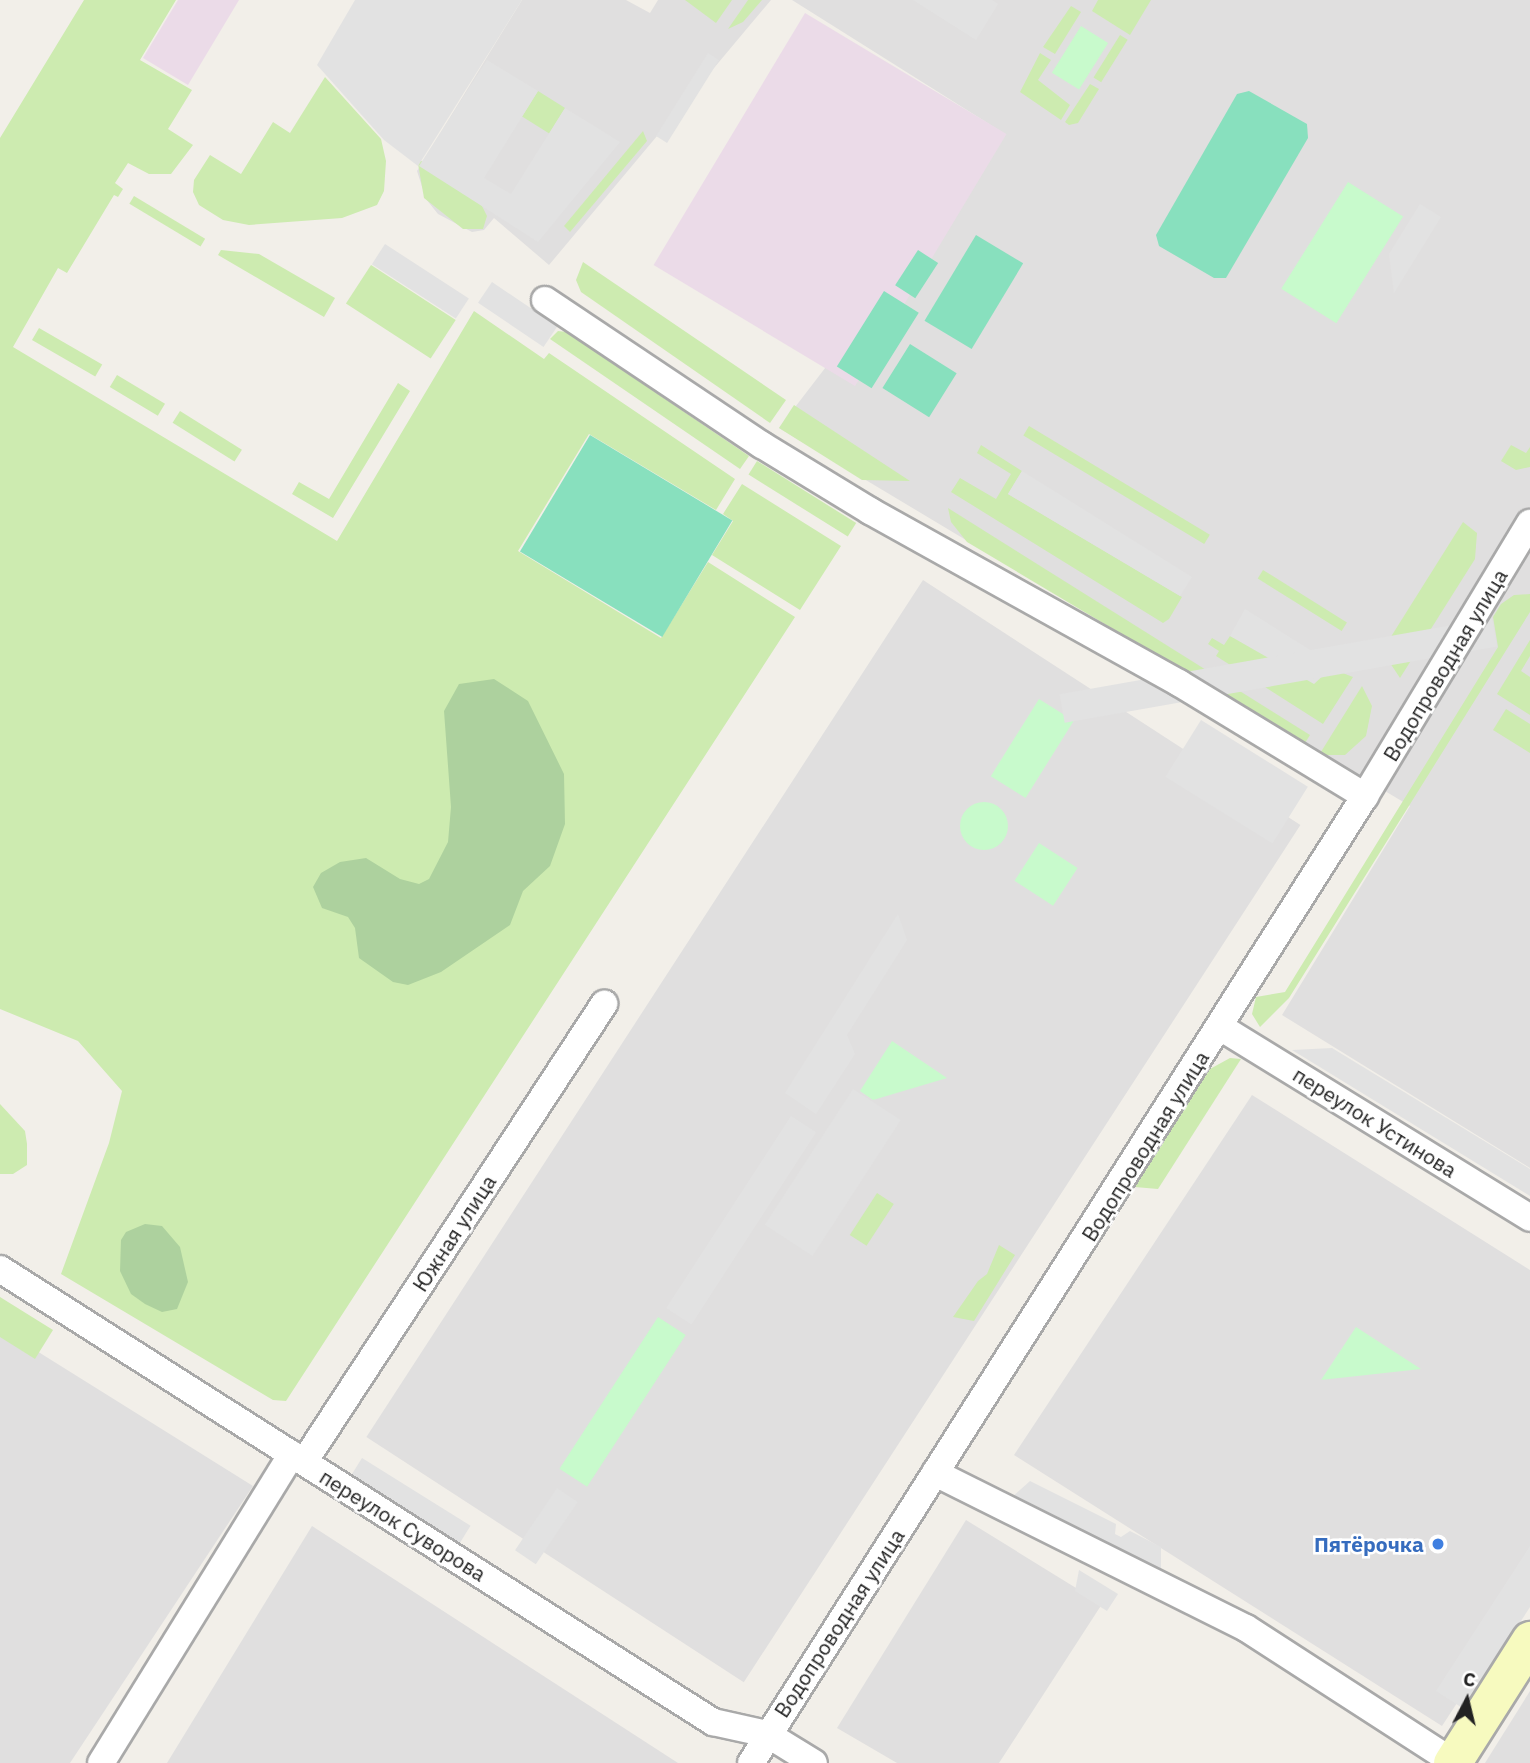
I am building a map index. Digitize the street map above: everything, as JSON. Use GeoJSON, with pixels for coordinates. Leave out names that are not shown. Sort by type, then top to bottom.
{"type":"FeatureCollection","features":[{"type":"Feature","properties":{"kind":"street"},"geometry":{"type":"LineString","coordinates":[[545,300],[762,445],[870,511],[1179,683],[1366,796]]}},
{"type":"Feature","properties":{"kind":"street","name":"Водопроводная улица"},"geometry":{"type":"LineString","coordinates":[[751,1763],[1366,796],[1530,523]]}},
{"type":"Feature","properties":{"kind":"street","name":"Южная улица"},"geometry":{"type":"LineString","coordinates":[[101,1763],[298,1458],[604,1004]]}},
{"type":"Feature","properties":{"kind":"street","name":"переулок Устинова"},"geometry":{"type":"LineString","coordinates":[[1220,1027],[1530,1218]]}},
{"type":"Feature","properties":{"kind":"street","name":"переулок Суворова"},"geometry":{"type":"LineString","coordinates":[[0,1269],[713,1722],[767,1734],[814,1763]]}},
{"type":"Feature","properties":{"kind":"street"},"geometry":{"type":"LineString","coordinates":[[934,1473],[1246,1628],[1452,1762],[1530,1640]]}},
{"type":"Feature","properties":{"kind":"shaded area"},"geometry":{"type":"Polygon","coordinates":[[[178,0],[239,0],[188,85],[143,58],[178,0]]]}},
{"type":"Feature","properties":{"kind":"shaded area"},"geometry":{"type":"Polygon","coordinates":[[[355,0],[522,0],[418,166],[384,140],[317,65],[355,0]]]}},
{"type":"Feature","properties":{"kind":"shaded area"},"geometry":{"type":"Polygon","coordinates":[[[522,0],[626,0],[650,13],[658,0],[771,0],[549,265],[494,218],[484,230],[472,232],[438,214],[426,199],[417,171],[522,0]]]}},
{"type":"Feature","properties":{"kind":"shaded area"},"geometry":{"type":"Polygon","coordinates":[[[792,0],[1530,0],[1530,1168],[1282,1015],[1410,806],[779,428],[1005,134],[792,0]]]}},
{"type":"Feature","properties":{"kind":"shaded area"},"geometry":{"type":"Polygon","coordinates":[[[913,0],[992,0],[998,4],[976,40],[913,0]]]}},
{"type":"Feature","properties":{"kind":"shaded area"},"geometry":{"type":"Polygon","coordinates":[[[805,13],[1006,134],[855,386],[654,265],[805,13]]]}},
{"type":"Feature","properties":{"kind":"shaded area"},"geometry":{"type":"Polygon","coordinates":[[[708,53],[719,60],[667,143],[656,136],[708,53]]]}},
{"type":"Feature","properties":{"kind":"shaded area"},"geometry":{"type":"Polygon","coordinates":[[[487,60],[538,91],[484,178],[511,194],[565,108],[620,142],[538,242],[419,166],[487,60]]]}},
{"type":"Feature","properties":{"kind":"shaded area"},"geometry":{"type":"Polygon","coordinates":[[[1420,204],[1441,217],[1394,293],[1389,254],[1420,204]]]}},
{"type":"Feature","properties":{"kind":"shaded area"},"geometry":{"type":"Polygon","coordinates":[[[385,244],[469,298],[456,319],[372,264],[385,244]]]}},
{"type":"Feature","properties":{"kind":"shaded area"},"geometry":{"type":"Polygon","coordinates":[[[492,282],[557,326],[544,347],[478,303],[492,282]]]}},
{"type":"Feature","properties":{"kind":"shaded area"},"geometry":{"type":"Polygon","coordinates":[[[1022,471],[1192,577],[1180,596],[1008,494],[1022,471]]]}},
{"type":"Feature","properties":{"kind":"shaded area"},"geometry":{"type":"Polygon","coordinates":[[[923,580],[1300,825],[744,1682],[366,1437],[923,580]]]}},
{"type":"Feature","properties":{"kind":"shaded area"},"geometry":{"type":"Polygon","coordinates":[[[1245,609],[1342,670],[1328,671],[1314,684],[1230,636],[1245,609]]]}},
{"type":"Feature","properties":{"kind":"shaded area"},"geometry":{"type":"Polygon","coordinates":[[[1492,618],[1497,647],[1065,723],[1060,694],[1492,618]]]}},
{"type":"Feature","properties":{"kind":"shaded area"},"geometry":{"type":"Polygon","coordinates":[[[1201,720],[1308,787],[1272,844],[1165,777],[1201,720]]]}},
{"type":"Feature","properties":{"kind":"shaded area"},"geometry":{"type":"Polygon","coordinates":[[[898,914],[907,940],[847,1035],[855,1054],[816,1114],[785,1093],[898,914]]]}},
{"type":"Feature","properties":{"kind":"shaded area"},"geometry":{"type":"Polygon","coordinates":[[[1332,1048],[1530,1169],[1530,1196],[1292,1050],[1332,1048]]]}},
{"type":"Feature","properties":{"kind":"shaded area"},"geometry":{"type":"Polygon","coordinates":[[[853,1089],[901,1120],[813,1256],[765,1225],[853,1089]]]}},
{"type":"Feature","properties":{"kind":"shaded area"},"geometry":{"type":"Polygon","coordinates":[[[1252,1095],[1530,1270],[1530,1591],[1442,1726],[1014,1455],[1252,1095]]]}},
{"type":"Feature","properties":{"kind":"shaded area"},"geometry":{"type":"Polygon","coordinates":[[[791,1116],[816,1132],[691,1324],[666,1308],[791,1116]]]}},
{"type":"Feature","properties":{"kind":"shaded area"},"geometry":{"type":"Polygon","coordinates":[[[0,1328],[253,1486],[70,1763],[0,1763],[0,1328]]]}},
{"type":"Feature","properties":{"kind":"shaded area"},"geometry":{"type":"Polygon","coordinates":[[[362,1458],[471,1526],[457,1547],[349,1479],[362,1458]]]}},
{"type":"Feature","properties":{"kind":"shaded area"},"geometry":{"type":"Polygon","coordinates":[[[1030,1481],[1116,1524],[1115,1534],[1121,1537],[1130,1531],[1161,1547],[1161,1575],[1010,1499],[1030,1481]]]}},
{"type":"Feature","properties":{"kind":"shaded area"},"geometry":{"type":"Polygon","coordinates":[[[557,1488],[578,1502],[536,1564],[515,1550],[557,1488]]]}},
{"type":"Feature","properties":{"kind":"shaded area"},"geometry":{"type":"Polygon","coordinates":[[[966,1520],[1102,1604],[999,1763],[897,1763],[837,1728],[966,1520]]]}},
{"type":"Feature","properties":{"kind":"shaded area"},"geometry":{"type":"Polygon","coordinates":[[[312,1526],[678,1763],[167,1763],[312,1526]]]}},
{"type":"Feature","properties":{"kind":"shaded area"},"geometry":{"type":"Polygon","coordinates":[[[1530,1546],[1530,1607],[1464,1709],[1436,1691],[1530,1546]]]}},
{"type":"Feature","properties":{"kind":"shaded area"},"geometry":{"type":"Polygon","coordinates":[[[1079,1570],[1118,1594],[1107,1611],[1075,1591],[1079,1570]]]}},
{"type":"Feature","properties":{"kind":"shaded area"},"geometry":{"type":"Polygon","coordinates":[[[1530,1691],[1530,1763],[1485,1763],[1530,1691]]]}},
{"type":"Feature","properties":{"kind":"green space"},"geometry":{"type":"Polygon","coordinates":[[[84,0],[176,0],[140,60],[192,90],[168,129],[193,145],[171,174],[149,174],[128,163],[115,183],[123,189],[118,197],[114,195],[67,273],[58,268],[13,347],[337,541],[474,311],[544,359],[549,353],[735,479],[716,510],[589,434],[518,551],[661,638],[708,562],[795,617],[286,1401],[273,1400],[61,1274],[109,1143],[122,1091],[78,1041],[0,1009],[0,138],[84,0]]]}},
{"type":"Feature","properties":{"kind":"green space"},"geometry":{"type":"Polygon","coordinates":[[[685,0],[732,0],[716,23],[685,0]]]}},
{"type":"Feature","properties":{"kind":"green space"},"geometry":{"type":"Polygon","coordinates":[[[748,0],[762,0],[743,22],[728,29],[748,0]]]}},
{"type":"Feature","properties":{"kind":"green space"},"geometry":{"type":"Polygon","coordinates":[[[1098,0],[1151,0],[1130,35],[1092,11],[1098,0]]]}},
{"type":"Feature","properties":{"kind":"green space"},"geometry":{"type":"Polygon","coordinates":[[[1071,6],[1081,12],[1055,54],[1043,47],[1071,6]]]}},
{"type":"Feature","properties":{"kind":"green space"},"geometry":{"type":"Polygon","coordinates":[[[1081,26],[1108,43],[1079,90],[1052,73],[1081,26]]]}},
{"type":"Feature","properties":{"kind":"green space"},"geometry":{"type":"Polygon","coordinates":[[[1120,35],[1128,40],[1101,82],[1094,77],[1120,35]]]}},
{"type":"Feature","properties":{"kind":"green space"},"geometry":{"type":"Polygon","coordinates":[[[1040,53],[1051,60],[1038,80],[1070,105],[1061,120],[1020,92],[1040,53]]]}},
{"type":"Feature","properties":{"kind":"green space"},"geometry":{"type":"Polygon","coordinates":[[[325,77],[381,139],[386,161],[384,191],[377,205],[342,218],[249,225],[223,220],[199,205],[193,192],[194,180],[210,155],[241,174],[273,122],[290,133],[325,77]]]}},
{"type":"Feature","properties":{"kind":"green space"},"geometry":{"type":"Polygon","coordinates":[[[1090,84],[1099,89],[1078,123],[1069,125],[1065,122],[1090,84]]]}},
{"type":"Feature","properties":{"kind":"green space"},"geometry":{"type":"Polygon","coordinates":[[[538,91],[565,108],[549,133],[522,116],[538,91]]]}},
{"type":"Feature","properties":{"kind":"green space"},"geometry":{"type":"Polygon","coordinates":[[[1249,91],[1307,124],[1308,138],[1226,278],[1214,278],[1159,246],[1156,235],[1237,94],[1249,91]]]}},
{"type":"Feature","properties":{"kind":"green space"},"geometry":{"type":"Polygon","coordinates":[[[643,131],[647,141],[570,232],[564,226],[643,131]]]}},
{"type":"Feature","properties":{"kind":"green space"},"geometry":{"type":"Polygon","coordinates":[[[417,158],[479,200],[487,216],[483,229],[463,229],[424,198],[417,158]]]}},
{"type":"Feature","properties":{"kind":"green space"},"geometry":{"type":"Polygon","coordinates":[[[1348,182],[1403,216],[1336,323],[1281,289],[1348,182]]]}},
{"type":"Feature","properties":{"kind":"green space"},"geometry":{"type":"Polygon","coordinates":[[[134,196],[205,239],[201,246],[129,204],[134,196]]]}},
{"type":"Feature","properties":{"kind":"green space"},"geometry":{"type":"Polygon","coordinates":[[[976,235],[1023,263],[972,349],[924,321],[976,235]]]}},
{"type":"Feature","properties":{"kind":"green space"},"geometry":{"type":"Polygon","coordinates":[[[221,250],[259,254],[335,298],[324,317],[218,255],[221,250]]]}},
{"type":"Feature","properties":{"kind":"green space"},"geometry":{"type":"Polygon","coordinates":[[[918,250],[938,263],[915,298],[895,285],[918,250]]]}},
{"type":"Feature","properties":{"kind":"green space"},"geometry":{"type":"Polygon","coordinates":[[[583,262],[786,400],[770,423],[581,292],[576,280],[583,262]]]}},
{"type":"Feature","properties":{"kind":"green space"},"geometry":{"type":"Polygon","coordinates":[[[371,265],[456,320],[431,359],[346,304],[371,265]]]}},
{"type":"Feature","properties":{"kind":"green space"},"geometry":{"type":"Polygon","coordinates":[[[884,291],[919,313],[872,388],[837,366],[884,291]]]}},
{"type":"Feature","properties":{"kind":"green space"},"geometry":{"type":"Polygon","coordinates":[[[39,328],[102,364],[95,377],[32,340],[39,328]]]}},
{"type":"Feature","properties":{"kind":"green space"},"geometry":{"type":"Polygon","coordinates":[[[558,331],[567,332],[749,456],[740,469],[550,339],[558,331]]]}},
{"type":"Feature","properties":{"kind":"green space"},"geometry":{"type":"Polygon","coordinates":[[[910,344],[957,373],[929,417],[882,388],[910,344]]]}},
{"type":"Feature","properties":{"kind":"green space"},"geometry":{"type":"Polygon","coordinates":[[[117,375],[165,404],[158,416],[110,387],[117,375]]]}},
{"type":"Feature","properties":{"kind":"green space"},"geometry":{"type":"Polygon","coordinates":[[[398,383],[410,391],[333,518],[292,494],[299,482],[329,499],[398,383]]]}},
{"type":"Feature","properties":{"kind":"green space"},"geometry":{"type":"Polygon","coordinates":[[[794,405],[910,481],[862,480],[779,428],[794,405]]]}},
{"type":"Feature","properties":{"kind":"green space"},"geometry":{"type":"Polygon","coordinates":[[[180,411],[242,450],[234,462],[173,423],[180,411]]]}},
{"type":"Feature","properties":{"kind":"green space"},"geometry":{"type":"Polygon","coordinates":[[[1029,426],[1210,535],[1204,544],[1023,435],[1029,426]]]}},
{"type":"Feature","properties":{"kind":"green space"},"geometry":{"type":"Polygon","coordinates":[[[590,435],[732,520],[662,637],[520,552],[590,435]]]}},
{"type":"Feature","properties":{"kind":"green space"},"geometry":{"type":"Polygon","coordinates":[[[981,445],[1022,471],[1008,494],[1182,597],[1169,619],[1163,623],[951,492],[960,478],[996,499],[1011,474],[977,453],[981,445]]]}},
{"type":"Feature","properties":{"kind":"green space"},"geometry":{"type":"Polygon","coordinates":[[[1511,445],[1526,453],[1530,447],[1530,467],[1516,470],[1501,461],[1511,445]]]}},
{"type":"Feature","properties":{"kind":"green space"},"geometry":{"type":"Polygon","coordinates":[[[757,461],[856,523],[848,537],[749,475],[757,461]]]}},
{"type":"Feature","properties":{"kind":"green space"},"geometry":{"type":"Polygon","coordinates":[[[742,484],[841,546],[800,610],[712,555],[733,521],[723,514],[742,484]]]}},
{"type":"Feature","properties":{"kind":"green space"},"geometry":{"type":"Polygon","coordinates":[[[948,508],[1310,735],[1305,743],[967,542],[951,522],[948,508]]]}},
{"type":"Feature","properties":{"kind":"green space"},"geometry":{"type":"Polygon","coordinates":[[[1463,522],[1477,533],[1475,559],[1400,678],[1382,651],[1463,522]]]}},
{"type":"Feature","properties":{"kind":"green space"},"geometry":{"type":"Polygon","coordinates":[[[1263,570],[1347,622],[1342,631],[1258,578],[1263,570]]]}},
{"type":"Feature","properties":{"kind":"green space"},"geometry":{"type":"Polygon","coordinates":[[[1530,594],[1530,612],[1289,998],[1260,1027],[1252,1014],[1256,997],[1285,992],[1498,647],[1493,617],[1501,604],[1514,595],[1530,594]]]}},
{"type":"Feature","properties":{"kind":"green space"},"geometry":{"type":"Polygon","coordinates":[[[1230,636],[1319,677],[1335,670],[1353,677],[1323,724],[1216,656],[1219,651],[1208,644],[1212,638],[1224,645],[1230,636]]]}},
{"type":"Feature","properties":{"kind":"green space"},"geometry":{"type":"Polygon","coordinates":[[[1530,640],[1530,656],[1521,671],[1530,677],[1530,715],[1497,694],[1530,640]]]}},
{"type":"Feature","properties":{"kind":"green space"},"geometry":{"type":"Polygon","coordinates":[[[494,679],[528,701],[564,774],[565,824],[550,866],[523,891],[510,925],[441,972],[408,985],[393,982],[359,958],[355,928],[348,917],[322,908],[313,887],[321,873],[340,862],[366,858],[400,879],[419,884],[429,879],[448,842],[451,807],[444,711],[459,684],[494,679]]]}},
{"type":"Feature","properties":{"kind":"green space"},"geometry":{"type":"Polygon","coordinates":[[[1362,686],[1372,706],[1366,736],[1345,755],[1319,755],[1362,686]]]}},
{"type":"Feature","properties":{"kind":"green space"},"geometry":{"type":"Polygon","coordinates":[[[1039,699],[1074,721],[1026,798],[991,776],[1039,699]]]}},
{"type":"Feature","properties":{"kind":"green space"},"geometry":{"type":"Polygon","coordinates":[[[1506,709],[1530,724],[1530,753],[1493,730],[1506,709]]]}},
{"type":"Feature","properties":{"kind":"green space"},"geometry":{"type":"Polygon","coordinates":[[[984,802],[993,803],[1001,809],[1007,817],[1007,835],[1001,843],[993,849],[984,850],[975,849],[967,843],[961,835],[960,826],[961,817],[967,809],[975,803],[984,802]]]}},
{"type":"Feature","properties":{"kind":"green space"},"geometry":{"type":"Polygon","coordinates":[[[1039,843],[1078,868],[1053,906],[1014,881],[1039,843]]]}},
{"type":"Feature","properties":{"kind":"green space"},"geometry":{"type":"Polygon","coordinates":[[[892,1041],[947,1078],[873,1100],[860,1091],[892,1041]]]}},
{"type":"Feature","properties":{"kind":"green space"},"geometry":{"type":"Polygon","coordinates":[[[1230,1058],[1241,1059],[1158,1189],[1135,1187],[1210,1069],[1230,1058]]]}},
{"type":"Feature","properties":{"kind":"green space"},"geometry":{"type":"Polygon","coordinates":[[[0,1104],[25,1131],[27,1165],[13,1174],[0,1174],[0,1104]]]}},
{"type":"Feature","properties":{"kind":"green space"},"geometry":{"type":"Polygon","coordinates":[[[877,1193],[894,1204],[867,1246],[850,1235],[877,1193]]]}},
{"type":"Feature","properties":{"kind":"green space"},"geometry":{"type":"Polygon","coordinates":[[[145,1224],[162,1226],[180,1247],[188,1282],[177,1309],[162,1312],[145,1304],[131,1294],[120,1271],[121,1240],[126,1232],[145,1224]]]}},
{"type":"Feature","properties":{"kind":"green space"},"geometry":{"type":"Polygon","coordinates":[[[999,1245],[1015,1255],[974,1321],[953,1317],[978,1281],[987,1274],[999,1245]]]}},
{"type":"Feature","properties":{"kind":"green space"},"geometry":{"type":"Polygon","coordinates":[[[0,1297],[53,1330],[35,1359],[0,1337],[0,1297]]]}},
{"type":"Feature","properties":{"kind":"green space"},"geometry":{"type":"Polygon","coordinates":[[[658,1317],[686,1335],[587,1487],[559,1469],[658,1317]]]}},
{"type":"Feature","properties":{"kind":"green space"},"geometry":{"type":"Polygon","coordinates":[[[1356,1327],[1421,1369],[1321,1380],[1356,1327]]]}},
{"type":"Feature","properties":{"kind":"place","name":"Пятёрочка"},"geometry":{"type":"Point","coordinates":[1438,1544]}}]}
